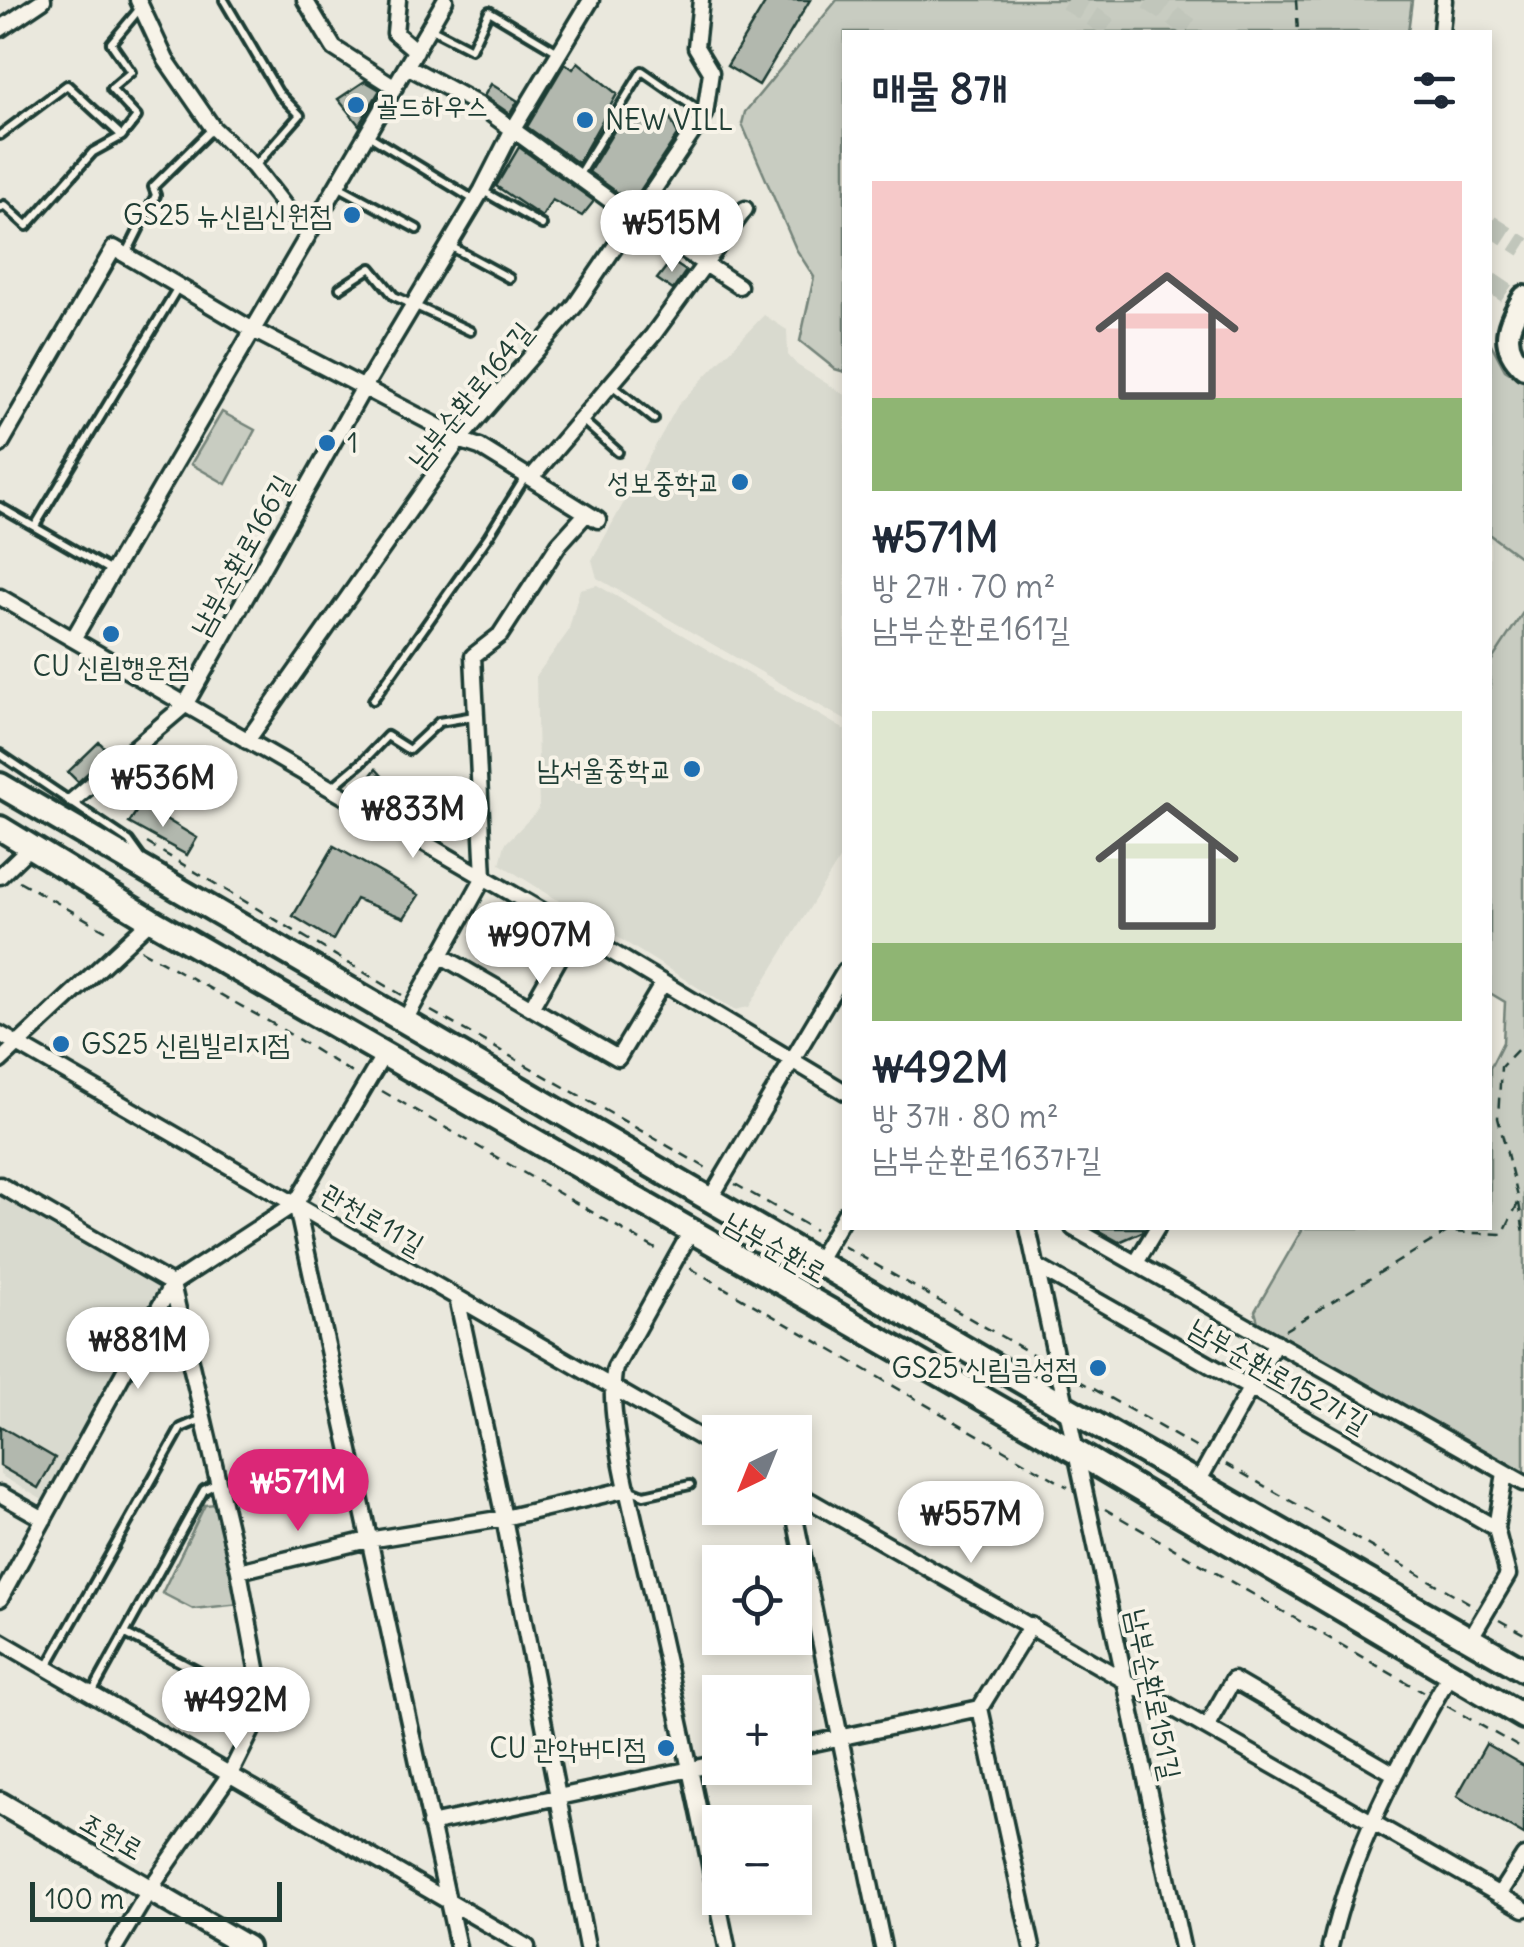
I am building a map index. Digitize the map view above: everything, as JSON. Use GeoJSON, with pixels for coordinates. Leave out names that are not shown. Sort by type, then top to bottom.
{"type":"FeatureCollection","features":[{"type":"Feature","properties":{"kind":"main road","name":"남부순환로"},"geometry":{"type":"LineString","coordinates":[[0,785],[143,870],[410,1012],[710,1200],[1524,1670]]}},
{"type":"Feature","properties":{"kind":"main road","name":"남부순환로"},"geometry":{"type":"LineString","coordinates":[[0,828],[151,920],[1076,1452],[1524,1717]]}},
{"type":"Feature","properties":{"kind":"street"},"geometry":{"type":"LineString","coordinates":[[0,28],[42,0]]}},
{"type":"Feature","properties":{"kind":"street"},"geometry":{"type":"LineString","coordinates":[[306,0],[334,48],[395,84],[394,87]]}},
{"type":"Feature","properties":{"kind":"street"},"geometry":{"type":"LineString","coordinates":[[398,0],[395,33],[416,51]]}},
{"type":"Feature","properties":{"kind":"street"},"geometry":{"type":"LineString","coordinates":[[74,639],[445,0]]}},
{"type":"Feature","properties":{"kind":"street","name":"남부순환로166길"},"geometry":{"type":"LineString","coordinates":[[73,800],[185,705],[363,389],[591,0]]}},
{"type":"Feature","properties":{"kind":"street","name":"남부순환로164길"},"geometry":{"type":"LineString","coordinates":[[247,741],[460,440],[574,307],[705,114],[711,72],[696,47],[701,0]]}},
{"type":"Feature","properties":{"kind":"street"},"geometry":{"type":"LineString","coordinates":[[1440,30],[1444,0]]}},
{"type":"Feature","properties":{"kind":"street"},"geometry":{"type":"LineString","coordinates":[[140,3],[166,60],[213,128],[254,167],[293,217],[311,230]]}},
{"type":"Feature","properties":{"kind":"street"},"geometry":{"type":"LineString","coordinates":[[407,66],[479,105],[576,177],[739,286]]}},
{"type":"Feature","properties":{"kind":"street"},"geometry":{"type":"LineString","coordinates":[[529,477],[613,386],[745,208]]}},
{"type":"Feature","properties":{"kind":"street"},"geometry":{"type":"LineString","coordinates":[[2,437],[114,248],[253,330],[460,440],[480,446],[592,517],[558,544],[500,635],[473,656],[484,877],[410,1012]]}},
{"type":"Feature","properties":{"kind":"street"},"geometry":{"type":"LineString","coordinates":[[1524,297],[1509,324],[1506,340],[1513,357],[1524,368]]}},
{"type":"Feature","properties":{"kind":"street"},"geometry":{"type":"LineString","coordinates":[[0,598],[575,930],[842,1090]]}},
{"type":"Feature","properties":{"kind":"street"},"geometry":{"type":"LineString","coordinates":[[2,871],[30,847]]}},
{"type":"Feature","properties":{"kind":"street"},"geometry":{"type":"LineString","coordinates":[[0,1061],[151,920]]}},
{"type":"Feature","properties":{"kind":"street"},"geometry":{"type":"LineString","coordinates":[[531,1008],[575,930]]}},
{"type":"Feature","properties":{"kind":"street"},"geometry":{"type":"LineString","coordinates":[[440,955],[618,1058],[663,983]]}},
{"type":"Feature","properties":{"kind":"street"},"geometry":{"type":"LineString","coordinates":[[710,1200],[842,976]]}},
{"type":"Feature","properties":{"kind":"street","name":"관천로11길"},"geometry":{"type":"LineString","coordinates":[[0,1034],[702,1439]]}},
{"type":"Feature","properties":{"kind":"street"},"geometry":{"type":"LineString","coordinates":[[0,1598],[172,1284],[296,1203],[384,1054]]}},
{"type":"Feature","properties":{"kind":"street"},"geometry":{"type":"LineString","coordinates":[[0,1185],[172,1284],[220,1482],[264,1706],[230,1774],[150,1888],[115,1947]]}},
{"type":"Feature","properties":{"kind":"street"},"geometry":{"type":"LineString","coordinates":[[296,1203],[458,1947]]}},
{"type":"Feature","properties":{"kind":"street"},"geometry":{"type":"LineString","coordinates":[[818,1260],[842,1219]]}},
{"type":"Feature","properties":{"kind":"street","name":"남부순환로151길"},"geometry":{"type":"LineString","coordinates":[[1028,1230],[1182,1947]]}},
{"type":"Feature","properties":{"kind":"street"},"geometry":{"type":"LineString","coordinates":[[1077,1230],[1524,1484]]}},
{"type":"Feature","properties":{"kind":"street"},"geometry":{"type":"LineString","coordinates":[[1136,1263],[1155,1230]]}},
{"type":"Feature","properties":{"kind":"street"},"geometry":{"type":"LineString","coordinates":[[690,1233],[615,1368],[610,1387],[628,1489],[727,1947]]}},
{"type":"Feature","properties":{"kind":"street","name":"남부순환로152가길"},"geometry":{"type":"LineString","coordinates":[[1036,1266],[1496,1528]]}},
{"type":"Feature","properties":{"kind":"street"},"geometry":{"type":"LineString","coordinates":[[456,1297],[504,1518],[586,1947]]}},
{"type":"Feature","properties":{"kind":"street"},"geometry":{"type":"LineString","coordinates":[[1198,1482],[1274,1340]]}},
{"type":"Feature","properties":{"kind":"street"},"geometry":{"type":"LineString","coordinates":[[1470,1640],[1508,1575],[1496,1528],[1505,1473]]}},
{"type":"Feature","properties":{"kind":"street"},"geometry":{"type":"LineString","coordinates":[[239,1571],[368,1540],[504,1518],[628,1489]]}},
{"type":"Feature","properties":{"kind":"street"},"geometry":{"type":"LineString","coordinates":[[0,1494],[44,1519]]}},
{"type":"Feature","properties":{"kind":"street"},"geometry":{"type":"LineString","coordinates":[[812,1502],[1524,1909]]}},
{"type":"Feature","properties":{"kind":"street"},"geometry":{"type":"LineString","coordinates":[[797,1525],[884,1947]]}},
{"type":"Feature","properties":{"kind":"street"},"geometry":{"type":"LineString","coordinates":[[1031,1625],[980,1708],[1032,1947]]}},
{"type":"Feature","properties":{"kind":"street"},"geometry":{"type":"LineString","coordinates":[[0,1641],[527,1947]]}},
{"type":"Feature","properties":{"kind":"street"},"geometry":{"type":"LineString","coordinates":[[1330,1947],[1370,1822],[1393,1773],[1450,1674]]}},
{"type":"Feature","properties":{"kind":"street"},"geometry":{"type":"LineString","coordinates":[[1206,1728],[1233,1680],[1393,1773]]}},
{"type":"Feature","properties":{"kind":"street"},"geometry":{"type":"LineString","coordinates":[[812,1743],[980,1708]]}},
{"type":"Feature","properties":{"kind":"street"},"geometry":{"type":"LineString","coordinates":[[430,1824],[702,1766]]}},
{"type":"Feature","properties":{"kind":"street","name":"조원로"},"geometry":{"type":"LineString","coordinates":[[0,1803],[247,1947]]}},
{"type":"Feature","properties":{"kind":"street"},"geometry":{"type":"LineString","coordinates":[[1499,1895],[1524,1856]]}},
{"type":"Feature","properties":{"kind":"lane"},"geometry":{"type":"LineString","coordinates":[[224,0],[278,92],[300,115],[254,167]]}},
{"type":"Feature","properties":{"kind":"lane"},"geometry":{"type":"LineString","coordinates":[[0,208],[4,206],[27,226],[93,152],[122,136],[137,116],[111,88],[131,72],[111,43],[140,3]]}},
{"type":"Feature","properties":{"kind":"lane"},"geometry":{"type":"LineString","coordinates":[[429,28],[471,49],[489,12],[559,53]]}},
{"type":"Feature","properties":{"kind":"lane"},"geometry":{"type":"LineString","coordinates":[[576,177],[642,72],[705,114]]}},
{"type":"Feature","properties":{"kind":"lane"},"geometry":{"type":"LineString","coordinates":[[0,135],[67,84],[122,136]]}},
{"type":"Feature","properties":{"kind":"lane"},"geometry":{"type":"LineString","coordinates":[[126,254],[156,195],[154,187],[213,128]]}},
{"type":"Feature","properties":{"kind":"lane"},"geometry":{"type":"LineString","coordinates":[[366,135],[542,225]]}},
{"type":"Feature","properties":{"kind":"lane"},"geometry":{"type":"LineString","coordinates":[[337,186],[417,229]]}},
{"type":"Feature","properties":{"kind":"lane"},"geometry":{"type":"LineString","coordinates":[[449,245],[509,278]]}},
{"type":"Feature","properties":{"kind":"lane"},"geometry":{"type":"LineString","coordinates":[[340,288],[370,268],[394,296],[470,332]]}},
{"type":"Feature","properties":{"kind":"lane"},"geometry":{"type":"LineString","coordinates":[[35,526],[178,286]]}},
{"type":"Feature","properties":{"kind":"lane"},"geometry":{"type":"LineString","coordinates":[[613,386],[654,420]]}},
{"type":"Feature","properties":{"kind":"lane"},"geometry":{"type":"LineString","coordinates":[[581,419],[618,452]]}},
{"type":"Feature","properties":{"kind":"lane"},"geometry":{"type":"LineString","coordinates":[[373,700],[529,477]]}},
{"type":"Feature","properties":{"kind":"lane"},"geometry":{"type":"LineString","coordinates":[[0,507],[112,572]]}},
{"type":"Feature","properties":{"kind":"lane"},"geometry":{"type":"LineString","coordinates":[[329,790],[387,736],[410,750],[439,722],[474,716]]}},
{"type":"Feature","properties":{"kind":"lane"},"geometry":{"type":"LineString","coordinates":[[0,754],[129,841],[138,851],[143,870]]}},
{"type":"Feature","properties":{"kind":"lane"},"geometry":{"type":"LineString","coordinates":[[46,1668],[181,1428],[204,1418]]}},
{"type":"Feature","properties":{"kind":"lane"},"geometry":{"type":"LineString","coordinates":[[91,1694],[204,1490],[220,1482]]}},
{"type":"Feature","properties":{"kind":"lane"},"geometry":{"type":"LineString","coordinates":[[628,1489],[644,1495],[690,1485]]}},
{"type":"Feature","properties":{"kind":"lane"},"geometry":{"type":"LineString","coordinates":[[126,1634],[264,1706]]}},
{"type":"Feature","properties":{"kind":"path"},"geometry":{"type":"LineString","coordinates":[[1296,0],[1298,30]]}},
{"type":"Feature","properties":{"kind":"path"},"geometry":{"type":"LineString","coordinates":[[136,836],[410,1012],[723,1178],[1524,1634]]}},
{"type":"Feature","properties":{"kind":"path"},"geometry":{"type":"LineString","coordinates":[[2,871],[276,1025],[367,1083],[1524,1750]]}},
{"type":"Feature","properties":{"kind":"path"},"geometry":{"type":"LineString","coordinates":[[1524,1042],[1501,1067],[1498,1118],[1524,1233]]}},
{"type":"Feature","properties":{"kind":"path"},"geometry":{"type":"LineString","coordinates":[[1518,1201],[1524,1205]]}},
{"type":"Feature","properties":{"kind":"path"},"geometry":{"type":"LineString","coordinates":[[1274,1340],[1448,1232],[1503,1234],[1518,1201]]}},
{"type":"Feature","properties":{"kind":"shaded area"},"geometry":{"type":"Polygon","coordinates":[[[837,0],[1412,0],[1408,30],[842,30],[842,371],[800,341],[814,277],[796,249],[742,124],[745,112],[837,0]]]}},
{"type":"Feature","properties":{"kind":"shaded area","name":"성보중학교"},"geometry":{"type":"Polygon","coordinates":[[[764,315],[787,330],[788,355],[797,365],[842,393],[842,718],[597,578],[592,560],[678,405],[764,315]]]}},
{"type":"Feature","properties":{"kind":"shaded area"},"geometry":{"type":"Polygon","coordinates":[[[1492,346],[1505,370],[1524,382],[1524,560],[1492,536],[1492,346]]]}},
{"type":"Feature","properties":{"kind":"shaded area"},"geometry":{"type":"Polygon","coordinates":[[[222,412],[255,430],[226,484],[191,464],[222,412]]]}},
{"type":"Feature","properties":{"kind":"shaded area"},"geometry":{"type":"Polygon","coordinates":[[[1492,536],[1524,560],[1524,611],[1492,660],[1492,536]]]}},
{"type":"Feature","properties":{"kind":"shaded area","name":"남서울중학교"},"geometry":{"type":"Polygon","coordinates":[[[597,585],[842,728],[842,855],[749,1007],[734,1010],[500,864],[505,844],[539,809],[536,676],[568,632],[580,589],[597,585]]]}},
{"type":"Feature","properties":{"kind":"shaded area"},"geometry":{"type":"Polygon","coordinates":[[[1524,611],[1524,1472],[1258,1322],[1255,1311],[1302,1230],[1492,1230],[1492,1064],[1503,1042],[1505,1002],[1492,994],[1492,660],[1524,611]]]}},
{"type":"Feature","properties":{"kind":"shaded area"},"geometry":{"type":"Polygon","coordinates":[[[0,1185],[172,1284],[51,1505],[0,1475],[0,1185]]]}},
{"type":"Feature","properties":{"kind":"shaded area"},"geometry":{"type":"Polygon","coordinates":[[[216,1504],[241,1604],[193,1609],[162,1593],[205,1505],[216,1504]]]}},
{"type":"Feature","properties":{"kind":"building"},"geometry":{"type":"Polygon","coordinates":[[[767,0],[810,0],[759,85],[727,66],[767,0]]]}},
{"type":"Feature","properties":{"kind":"building"},"geometry":{"type":"Polygon","coordinates":[[[578,62],[617,94],[578,163],[527,127],[565,63],[573,69],[578,62]]]}},
{"type":"Feature","properties":{"kind":"building","name":"골드하우스"},"geometry":{"type":"Polygon","coordinates":[[[365,81],[380,90],[359,125],[338,99],[365,81]]]}},
{"type":"Feature","properties":{"kind":"building"},"geometry":{"type":"Polygon","coordinates":[[[491,84],[518,101],[510,114],[484,96],[491,84]]]}},
{"type":"Feature","properties":{"kind":"building"},"geometry":{"type":"Polygon","coordinates":[[[628,108],[656,130],[668,114],[678,134],[632,203],[589,172],[628,108]]]}},
{"type":"Feature","properties":{"kind":"building"},"geometry":{"type":"Polygon","coordinates":[[[519,147],[594,201],[582,216],[552,200],[542,217],[496,186],[519,147]]]}},
{"type":"Feature","properties":{"kind":"building"},"geometry":{"type":"Polygon","coordinates":[[[671,261],[686,271],[673,290],[657,279],[671,261]]]}},
{"type":"Feature","properties":{"kind":"building"},"geometry":{"type":"Polygon","coordinates":[[[99,742],[110,753],[78,782],[68,772],[99,742]]]}},
{"type":"Feature","properties":{"kind":"building"},"geometry":{"type":"Polygon","coordinates":[[[376,769],[407,804],[396,813],[358,791],[376,769]]]}},
{"type":"Feature","properties":{"kind":"building"},"geometry":{"type":"Polygon","coordinates":[[[141,804],[197,838],[187,855],[129,823],[141,804]]]}},
{"type":"Feature","properties":{"kind":"building"},"geometry":{"type":"Polygon","coordinates":[[[334,846],[419,895],[404,918],[356,899],[333,940],[293,916],[334,846]]]}},
{"type":"Feature","properties":{"kind":"building"},"geometry":{"type":"Polygon","coordinates":[[[1098,1230],[1144,1230],[1142,1232],[1119,1242],[1098,1230]]]}},
{"type":"Feature","properties":{"kind":"building"},"geometry":{"type":"Polygon","coordinates":[[[0,1426],[55,1458],[38,1488],[0,1466],[0,1426]]]}},
{"type":"Feature","properties":{"kind":"building"},"geometry":{"type":"Polygon","coordinates":[[[1486,1744],[1524,1766],[1524,1835],[1457,1796],[1486,1744]]]}},
{"type":"Feature","properties":{"kind":"tunnel"},"geometry":{"type":"LineString","coordinates":[[1067,0],[1113,30]]}},
{"type":"Feature","properties":{"kind":"tunnel"},"geometry":{"type":"LineString","coordinates":[[1148,0],[1194,30]]}},
{"type":"Feature","properties":{"kind":"tunnel"},"geometry":{"type":"LineString","coordinates":[[1492,226],[1524,247]]}},
{"type":"Feature","properties":{"kind":"tunnel"},"geometry":{"type":"LineString","coordinates":[[1492,283],[1524,305]]}},
{"type":"Feature","properties":{"kind":"place","name":"골드하우스"},"geometry":{"type":"Point","coordinates":[356,105]}},
{"type":"Feature","properties":{"kind":"place","name":"NEW VILL"},"geometry":{"type":"Point","coordinates":[585,120]}},
{"type":"Feature","properties":{"kind":"place","name":"GS25 뉴신림신원점"},"geometry":{"type":"Point","coordinates":[352,215]}},
{"type":"Feature","properties":{"kind":"place","name":"1"},"geometry":{"type":"Point","coordinates":[327,443]}},
{"type":"Feature","properties":{"kind":"place","name":"성보중학교"},"geometry":{"type":"Point","coordinates":[740,482]}},
{"type":"Feature","properties":{"kind":"place","name":"CU 신림행운점"},"geometry":{"type":"Point","coordinates":[111,634]}},
{"type":"Feature","properties":{"kind":"place","name":"남서울중학교"},"geometry":{"type":"Point","coordinates":[692,769]}},
{"type":"Feature","properties":{"kind":"place","name":"GS25 신림빌리지점"},"geometry":{"type":"Point","coordinates":[61,1044]}},
{"type":"Feature","properties":{"kind":"place","name":"GS25 신림금성점"},"geometry":{"type":"Point","coordinates":[1098,1368]}},
{"type":"Feature","properties":{"kind":"place","name":"CU 관악버디점"},"geometry":{"type":"Point","coordinates":[666,1748]}}]}
